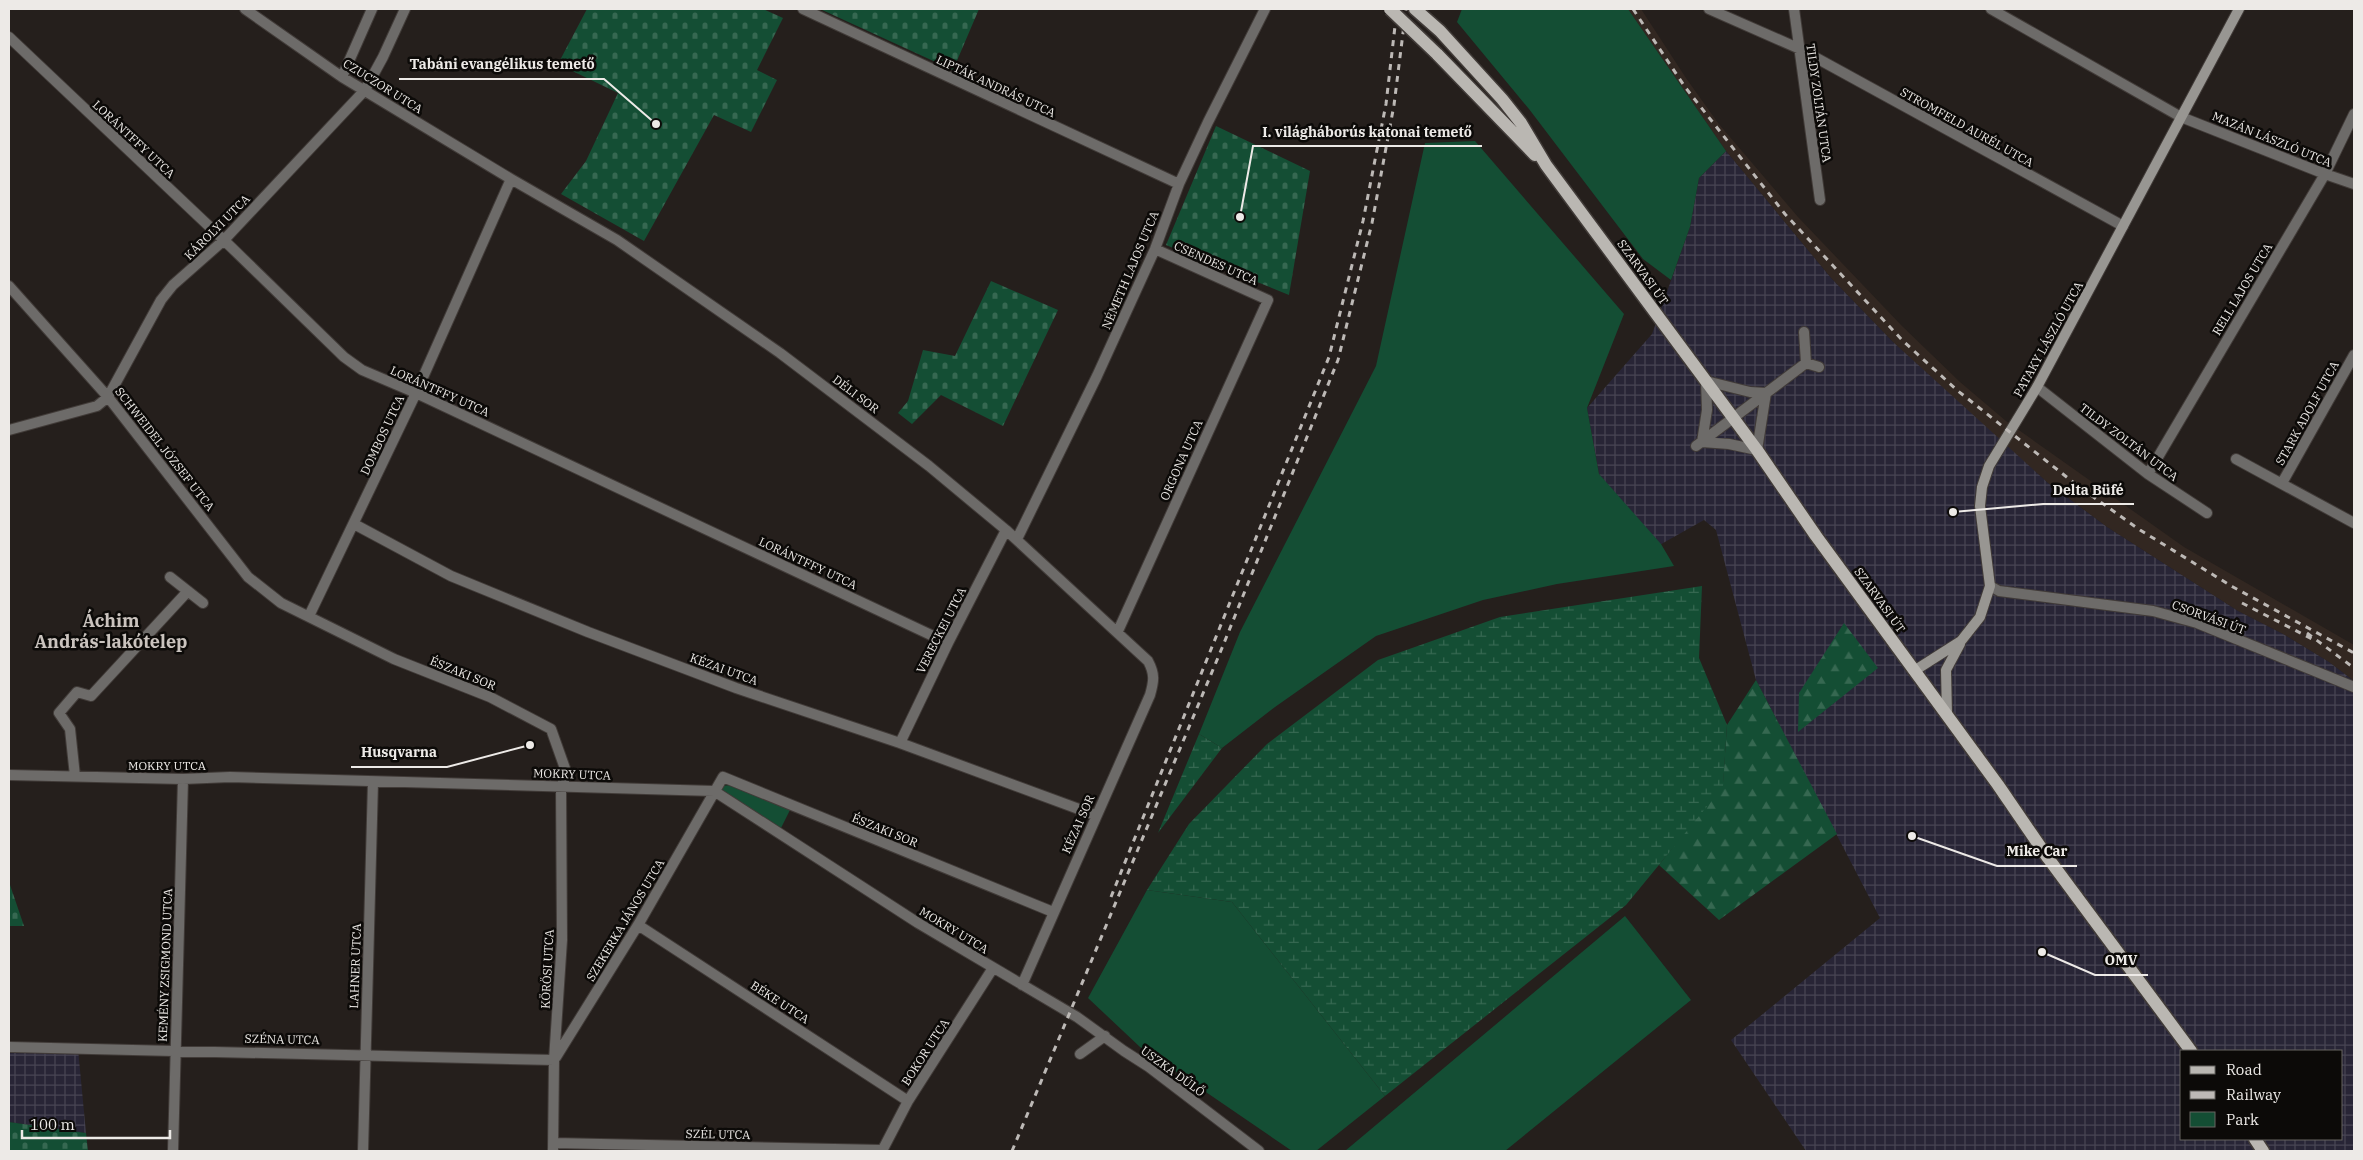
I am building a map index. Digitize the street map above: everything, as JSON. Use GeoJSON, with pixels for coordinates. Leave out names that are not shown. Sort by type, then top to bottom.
{"type":"FeatureCollection","features":[{"type":"Feature","properties":{"kind":"main road","name":"SZARVASI ÚT"},"geometry":{"type":"LineString","coordinates":[[1390,9],[1437,54],[1546,166]]}},
{"type":"Feature","properties":{"kind":"main road","name":"SZARVASI ÚT"},"geometry":{"type":"LineString","coordinates":[[1415,9],[1440,31],[1521,123],[1546,166],[1734,418],[2048,858],[2190,1050]]}},
{"type":"Feature","properties":{"kind":"main road"},"geometry":{"type":"LineString","coordinates":[[2256,1140],[2263,1151]]}},
{"type":"Feature","properties":{"kind":"street","name":"CZUCZOR UTCA"},"geometry":{"type":"LineString","coordinates":[[245,9],[342,77],[511,180]]}},
{"type":"Feature","properties":{"kind":"street"},"geometry":{"type":"LineString","coordinates":[[342,77],[372,9]]}},
{"type":"Feature","properties":{"kind":"street","name":"KÁROLYI UTCA"},"geometry":{"type":"LineString","coordinates":[[108,397],[161,300],[173,285],[224,240],[365,90],[384,57],[405,9]]}},
{"type":"Feature","properties":{"kind":"street","name":"LIPTÁK ANDRÁS UTCA"},"geometry":{"type":"LineString","coordinates":[[803,9],[1179,184]]}},
{"type":"Feature","properties":{"kind":"street","name":"NÉMETH LAJOS UTCA"},"geometry":{"type":"LineString","coordinates":[[1017,540],[1097,376],[1155,249],[1179,184],[1265,9]]}},
{"type":"Feature","properties":{"kind":"street","name":"STROMFELD AURÉL UTCA"},"geometry":{"type":"LineString","coordinates":[[1709,9],[1800,49],[2123,226]]}},
{"type":"Feature","properties":{"kind":"street","name":"TILDY ZOLTÁN UTCA"},"geometry":{"type":"LineString","coordinates":[[1794,9],[1820,200]]}},
{"type":"Feature","properties":{"kind":"street","name":"MAZÁN LÁSZLÓ UTCA"},"geometry":{"type":"LineString","coordinates":[[1991,9],[2182,117],[2354,184]]}},
{"type":"Feature","properties":{"kind":"street","name":"PATAKY LÁSZLÓ UTCA"},"geometry":{"type":"LineString","coordinates":[[1914,671],[1962,641],[1980,617],[1990,586],[1980,506],[1982,487],[1989,466],[2037,387],[2240,9]]}},
{"type":"Feature","properties":{"kind":"street","name":"LORÁNTFFY UTCA"},"geometry":{"type":"LineString","coordinates":[[9,37],[224,240],[344,357],[362,370],[416,393],[948,642]]}},
{"type":"Feature","properties":{"kind":"street","name":"RELL LAJOS UTCA"},"geometry":{"type":"LineString","coordinates":[[2148,474],[2325,174],[2354,114]]}},
{"type":"Feature","properties":{"kind":"street","name":"DOMBOS UTCA"},"geometry":{"type":"LineString","coordinates":[[309,616],[416,393],[511,180]]}},
{"type":"Feature","properties":{"kind":"street","name":"DÉLI SOR"},"geometry":{"type":"LineString","coordinates":[[511,180],[617,240],[749,331],[929,466],[1006,530],[1118,631],[1148,661],[1154,672]]}},
{"type":"Feature","properties":{"kind":"street","name":"CSENDES UTCA"},"geometry":{"type":"LineString","coordinates":[[1155,249],[1268,300]]}},
{"type":"Feature","properties":{"kind":"street","name":"SCHWEIDEL JÓZSEF UTCA"},"geometry":{"type":"LineString","coordinates":[[9,286],[108,397],[248,577],[281,603],[309,616]]}},
{"type":"Feature","properties":{"kind":"street","name":"ORGONA UTCA"},"geometry":{"type":"LineString","coordinates":[[1118,631],[1268,300]]}},
{"type":"Feature","properties":{"kind":"street"},"geometry":{"type":"LineString","coordinates":[[1804,332],[1806,363]]}},
{"type":"Feature","properties":{"kind":"street","name":"STARK ADOLF UTCA"},"geometry":{"type":"LineString","coordinates":[[2282,483],[2354,355]]}},
{"type":"Feature","properties":{"kind":"street"},"geometry":{"type":"LineString","coordinates":[[1699,444],[1806,363]]}},
{"type":"Feature","properties":{"kind":"street"},"geometry":{"type":"LineString","coordinates":[[1806,363],[1819,367]]}},
{"type":"Feature","properties":{"kind":"street"},"geometry":{"type":"LineString","coordinates":[[1699,444],[1707,410],[1706,382],[1766,394]]}},
{"type":"Feature","properties":{"kind":"street","name":"TILDY ZOLTÁN UTCA"},"geometry":{"type":"LineString","coordinates":[[2037,387],[2148,474],[2208,513]]}},
{"type":"Feature","properties":{"kind":"street"},"geometry":{"type":"LineString","coordinates":[[1699,444],[1729,444],[1757,450],[1766,394]]}},
{"type":"Feature","properties":{"kind":"street"},"geometry":{"type":"LineString","coordinates":[[9,430],[97,406],[108,397]]}},
{"type":"Feature","properties":{"kind":"street"},"geometry":{"type":"LineString","coordinates":[[2236,459],[2354,523]]}},
{"type":"Feature","properties":{"kind":"street","name":"KÉZAI UTCA"},"geometry":{"type":"LineString","coordinates":[[354,524],[451,576],[588,632],[736,688],[900,743],[1095,815]]}},
{"type":"Feature","properties":{"kind":"street","name":"VERECKEI UTCA"},"geometry":{"type":"LineString","coordinates":[[900,743],[948,642],[1006,530]]}},
{"type":"Feature","properties":{"kind":"street"},"geometry":{"type":"LineString","coordinates":[[170,577],[203,603]]}},
{"type":"Feature","properties":{"kind":"street","name":"CSORVÁSI ÚT"},"geometry":{"type":"LineString","coordinates":[[1990,586],[1999,591],[2153,611],[2174,616],[2197,623],[2354,687]]}},
{"type":"Feature","properties":{"kind":"street"},"geometry":{"type":"LineString","coordinates":[[75,776],[70,730],[59,714],[77,692],[91,696],[188,591]]}},
{"type":"Feature","properties":{"kind":"street","name":"ÉSZAKI SOR"},"geometry":{"type":"LineString","coordinates":[[309,616],[394,659],[490,697],[550,729],[567,774],[561,787]]}},
{"type":"Feature","properties":{"kind":"street"},"geometry":{"type":"LineString","coordinates":[[1947,715],[1946,670],[1950,658],[1962,641]]}},
{"type":"Feature","properties":{"kind":"street","name":"KÉZAI SOR"},"geometry":{"type":"LineString","coordinates":[[1022,986],[1095,815],[1150,695],[1154,672]]}},
{"type":"Feature","properties":{"kind":"street","name":"MOKRY UTCA"},"geometry":{"type":"LineString","coordinates":[[9,775],[183,779],[230,777],[714,791],[918,923],[1070,1013]]}},
{"type":"Feature","properties":{"kind":"street","name":"ÉSZAKI SOR"},"geometry":{"type":"LineString","coordinates":[[714,791],[723,777],[1053,912]]}},
{"type":"Feature","properties":{"kind":"street","name":"KEMÉNY ZSIGMOND UTCA"},"geometry":{"type":"LineString","coordinates":[[173,1151],[174,1049],[183,779]]}},
{"type":"Feature","properties":{"kind":"street","name":"LAHNER UTCA"},"geometry":{"type":"LineString","coordinates":[[363,1151],[374,782]]}},
{"type":"Feature","properties":{"kind":"street","name":"KÖRÖSI UTCA"},"geometry":{"type":"LineString","coordinates":[[554,1147],[554,1060],[562,940],[561,787]]}},
{"type":"Feature","properties":{"kind":"street","name":"SZEKERKA JÁNOS UTCA"},"geometry":{"type":"LineString","coordinates":[[554,1060],[638,924],[714,791]]}},
{"type":"Feature","properties":{"kind":"street","name":"BÉKE UTCA"},"geometry":{"type":"LineString","coordinates":[[638,924],[908,1101]]}},
{"type":"Feature","properties":{"kind":"street","name":"BOKOR UTCA"},"geometry":{"type":"LineString","coordinates":[[882,1151],[908,1101],[993,968]]}},
{"type":"Feature","properties":{"kind":"street","name":"USZKA DŰLŐ"},"geometry":{"type":"LineString","coordinates":[[1070,1013],[1149,1066],[1258,1151]]}},
{"type":"Feature","properties":{"kind":"street"},"geometry":{"type":"LineString","coordinates":[[1080,1054],[1105,1036]]}},
{"type":"Feature","properties":{"kind":"street","name":"SZÉNA UTCA"},"geometry":{"type":"LineString","coordinates":[[9,1047],[174,1049],[554,1060]]}},
{"type":"Feature","properties":{"kind":"street","name":"SZÉL UTCA"},"geometry":{"type":"LineString","coordinates":[[554,1147],[882,1151]]}},
{"type":"Feature","properties":{"kind":"shaded area"},"geometry":{"type":"Polygon","coordinates":[[[1628,9],[1641,9],[1718,123],[1798,217],[1902,326],[1960,382],[2006,421],[2184,547],[2354,645],[2354,681],[2329,662],[2283,634],[2238,611],[2107,527],[2048,483],[1986,429],[1893,342],[1831,278],[1726,151],[1628,9]]]}},
{"type":"Feature","properties":{"kind":"shaded area"},"geometry":{"type":"Polygon","coordinates":[[[1726,151],[1831,278],[1893,342],[2048,483],[2107,527],[2238,611],[2283,634],[2329,662],[2354,681],[2354,1151],[1806,1151],[1731,1040],[1880,918],[1756,680],[1716,530],[1704,520],[1656,547],[1599,474],[1587,408],[1652,334],[1690,227],[1699,178],[1726,151]]]}},
{"type":"Feature","properties":{"kind":"shaded area"},"geometry":{"type":"Polygon","coordinates":[[[9,1048],[78,1049],[86,1133],[9,1122],[9,1048]]]}},
{"type":"Feature","properties":{"kind":"green space"},"geometry":{"type":"Polygon","coordinates":[[[587,9],[763,9],[783,18],[757,70],[777,80],[751,132],[714,115],[644,241],[561,194],[586,161],[618,93],[558,64],[587,9]]]}},
{"type":"Feature","properties":{"kind":"green space"},"geometry":{"type":"Polygon","coordinates":[[[820,9],[979,9],[953,70],[820,9]]]}},
{"type":"Feature","properties":{"kind":"green space"},"geometry":{"type":"Polygon","coordinates":[[[1462,9],[1628,9],[1726,151],[1699,178],[1690,227],[1671,280],[1643,259],[1529,109],[1457,22],[1462,9]]]}},
{"type":"Feature","properties":{"kind":"green space"},"geometry":{"type":"Polygon","coordinates":[[[1216,126],[1310,171],[1289,295],[1166,245],[1216,126]]]}},
{"type":"Feature","properties":{"kind":"green space"},"geometry":{"type":"Polygon","coordinates":[[[1475,141],[1624,314],[1587,408],[1599,474],[1661,544],[1674,566],[1557,584],[1483,600],[1376,636],[1275,707],[1222,748],[1199,734],[1240,632],[1376,366],[1425,143],[1475,141]]]}},
{"type":"Feature","properties":{"kind":"green space"},"geometry":{"type":"Polygon","coordinates":[[[991,281],[1058,310],[1003,426],[941,395],[912,424],[898,413],[908,401],[923,350],[955,356],[991,281]]]}},
{"type":"Feature","properties":{"kind":"green space"},"geometry":{"type":"Polygon","coordinates":[[[1702,586],[1699,658],[1727,725],[1723,787],[1626,905],[1385,1096],[1232,902],[1147,890],[1189,824],[1267,744],[1378,660],[1500,617],[1702,586]]]}},
{"type":"Feature","properties":{"kind":"green space"},"geometry":{"type":"Polygon","coordinates":[[[1844,623],[1878,668],[1798,732],[1799,693],[1844,623]]]}},
{"type":"Feature","properties":{"kind":"green space"},"geometry":{"type":"Polygon","coordinates":[[[1756,680],[1837,834],[1719,920],[1659,865],[1723,783],[1727,725],[1756,680]]]}},
{"type":"Feature","properties":{"kind":"green space"},"geometry":{"type":"Polygon","coordinates":[[[1199,734],[1222,748],[1158,833],[1199,734]]]}},
{"type":"Feature","properties":{"kind":"green space"},"geometry":{"type":"Polygon","coordinates":[[[731,785],[791,808],[781,828],[719,791],[721,786],[731,785]]]}},
{"type":"Feature","properties":{"kind":"green space"},"geometry":{"type":"Polygon","coordinates":[[[9,882],[24,926],[9,926],[9,882]]]}},
{"type":"Feature","properties":{"kind":"green space"},"geometry":{"type":"Polygon","coordinates":[[[1147,890],[1232,902],[1385,1096],[1316,1151],[1292,1151],[1140,1047],[1088,998],[1147,890]]]}},
{"type":"Feature","properties":{"kind":"green space"},"geometry":{"type":"Polygon","coordinates":[[[1625,916],[1691,1000],[1505,1151],[1345,1151],[1625,916]]]}},
{"type":"Feature","properties":{"kind":"green space"},"geometry":{"type":"Polygon","coordinates":[[[9,1122],[86,1133],[88,1151],[9,1151],[9,1122]]]}},
{"type":"Feature","properties":{"kind":"railway"},"geometry":{"type":"LineString","coordinates":[[1111,897],[1329,357],[1363,221],[1386,104],[1397,9]]}},
{"type":"Feature","properties":{"kind":"railway"},"geometry":{"type":"LineString","coordinates":[[1012,1151],[1222,648],[1338,360],[1372,223],[1394,105],[1406,9]]}},
{"type":"Feature","properties":{"kind":"railway"},"geometry":{"type":"LineString","coordinates":[[1633,9],[1685,87],[1785,214],[1903,341],[1958,391],[2078,486],[2140,530],[2233,587],[2354,653]]}},
{"type":"Feature","properties":{"kind":"railway"},"geometry":{"type":"LineString","coordinates":[[2242,603],[2312,639]]}},
{"type":"Feature","properties":{"kind":"railway"},"geometry":{"type":"LineString","coordinates":[[2307,633],[2354,668]]}},
{"type":"Feature","properties":{"kind":"place","name":"Tabáni evangélikus temető"},"geometry":{"type":"Point","coordinates":[656,124]}},
{"type":"Feature","properties":{"kind":"place","name":"I. világháborús katonai temető"},"geometry":{"type":"Point","coordinates":[1240,217]}},
{"type":"Feature","properties":{"kind":"place","name":"Delta Büfé"},"geometry":{"type":"Point","coordinates":[1953,512]}},
{"type":"Feature","properties":{"kind":"place","name":"Husqvarna"},"geometry":{"type":"Point","coordinates":[530,745]}},
{"type":"Feature","properties":{"kind":"place","name":"Mike Car"},"geometry":{"type":"Point","coordinates":[1912,836]}},
{"type":"Feature","properties":{"kind":"place","name":"OMV"},"geometry":{"type":"Point","coordinates":[2042,952]}},
{"type":"Feature","properties":{"kind":"district","name":"Áchim András-lakótelep"},"geometry":{"type":"Point","coordinates":[111,630]}}]}
